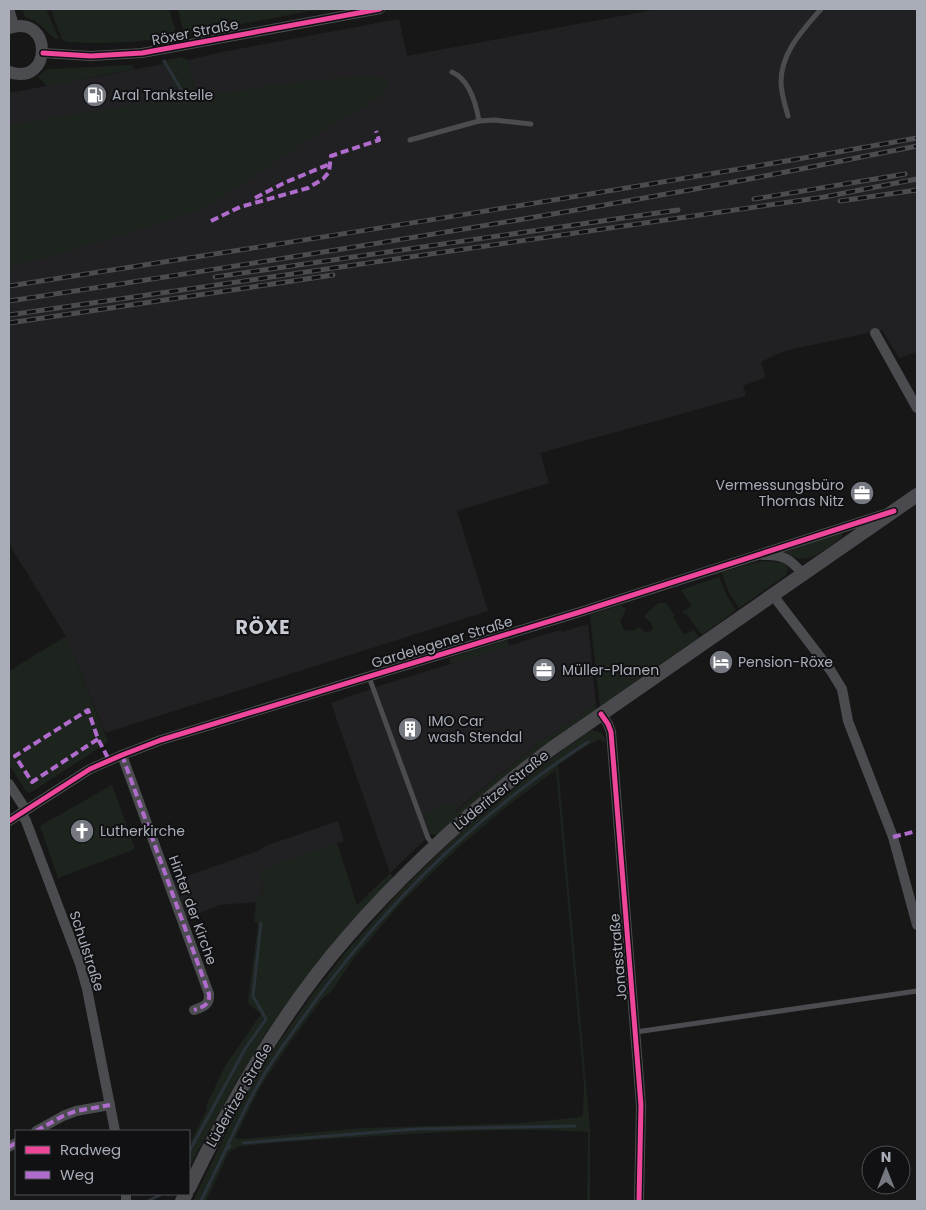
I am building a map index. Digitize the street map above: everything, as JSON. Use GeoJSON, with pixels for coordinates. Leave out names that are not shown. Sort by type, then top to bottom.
{"type":"FeatureCollection","features":[{"type":"Feature","properties":{"kind":"main road","name":"Lüderitzer Straße"},"geometry":{"type":"LineString","coordinates":[[190,1186],[242,1087],[276,1032],[347,937],[434,846],[522,771],[802,573],[917,495]]}},
{"type":"Feature","properties":{"kind":"street","name":"Röxer Straße"},"geometry":{"type":"LineString","coordinates":[[43,52],[67,56],[142,53],[380,9]]}},
{"type":"Feature","properties":{"kind":"street"},"geometry":{"type":"LineString","coordinates":[[9,12],[11,27],[22,26],[35,31],[42,43],[43,52],[40,61],[32,70],[19,74],[9,72]]}},
{"type":"Feature","properties":{"kind":"street"},"geometry":{"type":"LineString","coordinates":[[875,334],[917,408]]}},
{"type":"Feature","properties":{"kind":"street","name":"Gardelegener Straße"},"geometry":{"type":"LineString","coordinates":[[9,821],[90,769],[162,740],[580,612],[894,511]]}},
{"type":"Feature","properties":{"kind":"street","name":"Gardelegener Straße"},"geometry":{"type":"LineString","coordinates":[[752,556],[776,555],[788,558],[802,573]]}},
{"type":"Feature","properties":{"kind":"street"},"geometry":{"type":"LineString","coordinates":[[772,594],[831,671],[842,690],[848,720],[894,837],[917,926]]}},
{"type":"Feature","properties":{"kind":"street","name":"Jonasstraße"},"geometry":{"type":"LineString","coordinates":[[601,714],[608,724],[610,732],[636,1032],[642,1114],[639,1201]]}},
{"type":"Feature","properties":{"kind":"street","name":"Hinter der Kirche"},"geometry":{"type":"LineString","coordinates":[[122,755],[209,994],[209,1000],[206,1005],[194,1010]]}},
{"type":"Feature","properties":{"kind":"street","name":"Schulstraße"},"geometry":{"type":"LineString","coordinates":[[9,784],[23,812],[80,964],[87,989],[115,1130]]}},
{"type":"Feature","properties":{"kind":"street"},"geometry":{"type":"LineString","coordinates":[[38,1130],[76,1111],[110,1105]]}},
{"type":"Feature","properties":{"kind":"lane"},"geometry":{"type":"LineString","coordinates":[[788,116],[781,86],[783,66],[787,54],[796,39],[821,9]]}},
{"type":"Feature","properties":{"kind":"lane"},"geometry":{"type":"LineString","coordinates":[[452,72],[459,76],[466,84],[474,100],[479,121]]}},
{"type":"Feature","properties":{"kind":"lane"},"geometry":{"type":"LineString","coordinates":[[410,140],[479,121],[494,120],[531,124]]}},
{"type":"Feature","properties":{"kind":"lane"},"geometry":{"type":"LineString","coordinates":[[370,676],[428,838],[434,846]]}},
{"type":"Feature","properties":{"kind":"lane"},"geometry":{"type":"LineString","coordinates":[[636,1032],[917,991]]}},
{"type":"Feature","properties":{"kind":"shaded area"},"geometry":{"type":"Polygon","coordinates":[[[22,9],[46,9],[59,39],[55,39],[37,22],[25,17],[22,9]]]}},
{"type":"Feature","properties":{"kind":"shaded area"},"geometry":{"type":"Polygon","coordinates":[[[51,9],[169,9],[177,36],[122,42],[67,42],[62,40],[51,9]]]}},
{"type":"Feature","properties":{"kind":"shaded area"},"geometry":{"type":"Polygon","coordinates":[[[178,9],[321,9],[184,35],[178,9]]]}},
{"type":"Feature","properties":{"kind":"shaded area"},"geometry":{"type":"Polygon","coordinates":[[[658,9],[917,9],[917,352],[899,358],[882,330],[784,351],[761,362],[766,377],[743,386],[746,396],[540,453],[549,483],[457,511],[488,611],[105,733],[66,636],[9,544],[9,93],[163,64],[183,97],[196,97],[189,60],[222,52],[399,19],[407,56],[658,9]]]}},
{"type":"Feature","properties":{"kind":"shaded area"},"geometry":{"type":"Polygon","coordinates":[[[181,57],[189,60],[196,97],[340,78],[388,79],[388,87],[381,96],[320,132],[198,211],[63,253],[9,266],[9,125],[182,97],[161,61],[181,57]]]}},
{"type":"Feature","properties":{"kind":"shaded area"},"geometry":{"type":"Polygon","coordinates":[[[132,65],[134,69],[47,86],[38,77],[44,71],[50,69],[132,65]]]}},
{"type":"Feature","properties":{"kind":"shaded area"},"geometry":{"type":"Polygon","coordinates":[[[841,532],[842,537],[814,556],[800,559],[784,552],[784,550],[841,532]]]}},
{"type":"Feature","properties":{"kind":"shaded area"},"geometry":{"type":"Polygon","coordinates":[[[762,561],[784,563],[788,568],[786,575],[739,608],[728,591],[722,572],[762,561]]]}},
{"type":"Feature","properties":{"kind":"shaded area"},"geometry":{"type":"Polygon","coordinates":[[[719,577],[727,596],[736,610],[702,635],[686,613],[683,614],[682,612],[692,606],[681,590],[719,577]]]}},
{"type":"Feature","properties":{"kind":"shaded area"},"geometry":{"type":"Polygon","coordinates":[[[659,603],[666,603],[684,635],[693,630],[699,637],[600,707],[590,615],[621,605],[626,610],[620,621],[624,630],[633,631],[639,627],[645,632],[651,631],[653,628],[651,623],[644,616],[659,603]]]}},
{"type":"Feature","properties":{"kind":"shaded area"},"geometry":{"type":"Polygon","coordinates":[[[588,624],[596,704],[537,744],[455,811],[390,873],[331,703],[379,686],[550,633],[560,630],[562,632],[588,624]]]}},
{"type":"Feature","properties":{"kind":"shaded area"},"geometry":{"type":"Polygon","coordinates":[[[66,636],[108,742],[30,793],[26,791],[9,765],[9,671],[66,636]]]}},
{"type":"Feature","properties":{"kind":"shaded area"},"geometry":{"type":"Polygon","coordinates":[[[507,640],[509,646],[450,664],[450,658],[507,640]]]}},
{"type":"Feature","properties":{"kind":"shaded area"},"geometry":{"type":"Polygon","coordinates":[[[596,704],[596,709],[515,769],[438,835],[431,834],[425,819],[426,812],[453,803],[456,811],[537,744],[596,704]]]}},
{"type":"Feature","properties":{"kind":"shaded area"},"geometry":{"type":"Polygon","coordinates":[[[592,730],[600,732],[606,740],[603,742],[600,739],[588,745],[558,765],[590,1129],[590,1201],[587,1201],[588,1132],[536,1130],[404,1134],[238,1147],[229,1152],[206,1201],[193,1201],[241,1103],[259,1071],[312,995],[345,953],[402,889],[460,833],[549,760],[592,730]],[[556,770],[511,803],[459,847],[402,902],[354,958],[331,992],[323,998],[287,1047],[259,1089],[235,1138],[363,1128],[523,1123],[581,1117],[583,1115],[584,1085],[556,770]]]}},
{"type":"Feature","properties":{"kind":"shaded area"},"geometry":{"type":"Polygon","coordinates":[[[112,785],[135,849],[58,878],[40,826],[112,785]]]}},
{"type":"Feature","properties":{"kind":"shaded area"},"geometry":{"type":"Polygon","coordinates":[[[338,821],[344,841],[260,871],[263,880],[262,895],[259,896],[256,902],[220,905],[186,918],[173,881],[338,821]]]}},
{"type":"Feature","properties":{"kind":"shaded area"},"geometry":{"type":"Polygon","coordinates":[[[337,843],[357,905],[390,873],[394,878],[277,1019],[238,1079],[190,1165],[190,1143],[207,1109],[206,1106],[225,1066],[261,1014],[248,1001],[258,923],[254,922],[256,902],[259,896],[263,895],[263,880],[259,871],[337,843]]]}},
{"type":"Feature","properties":{"kind":"waterway"},"geometry":{"type":"LineString","coordinates":[[164,61],[188,101]]}},
{"type":"Feature","properties":{"kind":"waterway"},"geometry":{"type":"LineString","coordinates":[[226,1149],[252,1095],[266,1071],[330,981],[362,942],[431,868],[468,833],[546,770],[588,742]]}},
{"type":"Feature","properties":{"kind":"waterway"},"geometry":{"type":"LineString","coordinates":[[190,1150],[245,1049],[266,1019],[253,996],[261,923]]}},
{"type":"Feature","properties":{"kind":"waterway"},"geometry":{"type":"LineString","coordinates":[[243,1143],[416,1129],[575,1126]]}},
{"type":"Feature","properties":{"kind":"waterway"},"geometry":{"type":"LineString","coordinates":[[201,1201],[226,1149],[230,1146]]}},
{"type":"Feature","properties":{"kind":"waterway"},"geometry":{"type":"LineString","coordinates":[[148,1201],[160,1195]]}},
{"type":"Feature","properties":{"kind":"railway"},"geometry":{"type":"LineString","coordinates":[[9,286],[350,233],[917,138]]}},
{"type":"Feature","properties":{"kind":"railway"},"geometry":{"type":"LineString","coordinates":[[9,301],[506,222],[733,182],[917,146]]}},
{"type":"Feature","properties":{"kind":"railway"},"geometry":{"type":"LineString","coordinates":[[754,199],[905,174]]}},
{"type":"Feature","properties":{"kind":"railway"},"geometry":{"type":"LineString","coordinates":[[9,315],[824,197],[917,179]]}},
{"type":"Feature","properties":{"kind":"railway"},"geometry":{"type":"LineString","coordinates":[[840,201],[917,190]]}},
{"type":"Feature","properties":{"kind":"railway"},"geometry":{"type":"LineString","coordinates":[[215,277],[678,210]]}},
{"type":"Feature","properties":{"kind":"railway"},"geometry":{"type":"LineString","coordinates":[[9,323],[333,275]]}},
{"type":"Feature","properties":{"kind":"marked path"},"geometry":{"type":"LineString","coordinates":[[211,221],[240,207],[308,188],[323,179],[329,172],[331,156],[379,140],[376,131]]}},
{"type":"Feature","properties":{"kind":"marked path"},"geometry":{"type":"LineString","coordinates":[[255,198],[286,182],[330,164]]}},
{"type":"Feature","properties":{"kind":"marked path"},"geometry":{"type":"LineString","coordinates":[[98,739],[32,782],[15,756],[88,710],[98,739],[109,760]]}},
{"type":"Feature","properties":{"kind":"marked path"},"geometry":{"type":"LineString","coordinates":[[122,755],[209,994],[207,1003],[203,1007],[194,1010]]}},
{"type":"Feature","properties":{"kind":"marked path"},"geometry":{"type":"LineString","coordinates":[[893,837],[917,831]]}},
{"type":"Feature","properties":{"kind":"marked path"},"geometry":{"type":"LineString","coordinates":[[38,1130],[76,1111],[110,1105]]}},
{"type":"Feature","properties":{"kind":"marked path"},"geometry":{"type":"LineString","coordinates":[[9,1147],[15,1144]]}},
{"type":"Feature","properties":{"kind":"cycle path"},"geometry":{"type":"LineString","coordinates":[[43,53],[91,56],[142,53],[380,9]]}},
{"type":"Feature","properties":{"kind":"cycle path"},"geometry":{"type":"LineString","coordinates":[[9,821],[90,769],[161,740],[580,612],[894,511]]}},
{"type":"Feature","properties":{"kind":"cycle path"},"geometry":{"type":"LineString","coordinates":[[601,714],[611,732],[641,1105],[639,1201]]}},
{"type":"Feature","properties":{"kind":"place","name":"Aral Tankstelle"},"geometry":{"type":"Point","coordinates":[95,95]}},
{"type":"Feature","properties":{"kind":"place","name":"Vermessungsbüro Thomas Nitz"},"geometry":{"type":"Point","coordinates":[862,493]}},
{"type":"Feature","properties":{"kind":"place","name":"Pension-Röxe"},"geometry":{"type":"Point","coordinates":[721,662]}},
{"type":"Feature","properties":{"kind":"place","name":"Müller-Planen"},"geometry":{"type":"Point","coordinates":[544,670]}},
{"type":"Feature","properties":{"kind":"place","name":"IMO Car wash Stendal"},"geometry":{"type":"Point","coordinates":[410,729]}},
{"type":"Feature","properties":{"kind":"place","name":"Lutherkirche"},"geometry":{"type":"Point","coordinates":[82,831]}},
{"type":"Feature","properties":{"kind":"district","name":"RÖXE"},"geometry":{"type":"Point","coordinates":[263,627]}}]}
